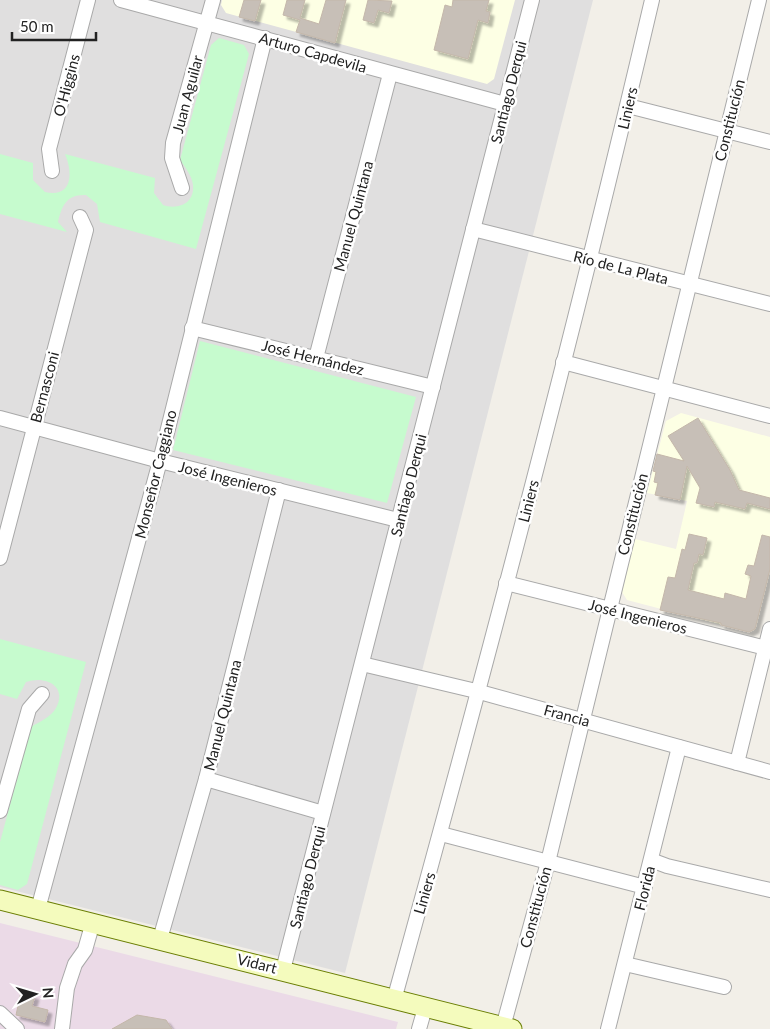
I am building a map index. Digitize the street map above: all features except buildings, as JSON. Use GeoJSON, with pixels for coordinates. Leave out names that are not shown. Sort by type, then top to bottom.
{"type":"FeatureCollection","features":[{"type":"Feature","properties":{"kind":"street","name":"O'Higgins"},"geometry":{"type":"LineString","coordinates":[[52,171],[49,149],[88,0]]}},
{"type":"Feature","properties":{"kind":"street","name":"Arturo Capdevila"},"geometry":{"type":"LineString","coordinates":[[121,0],[149,4],[206,23],[505,104]]}},
{"type":"Feature","properties":{"kind":"street","name":"Juan Aguilar"},"geometry":{"type":"LineString","coordinates":[[182,188],[172,158],[174,143],[213,0]]}},
{"type":"Feature","properties":{"kind":"street","name":"Santiago Derqui"},"geometry":{"type":"LineString","coordinates":[[283,970],[532,0]]}},
{"type":"Feature","properties":{"kind":"street","name":"Liniers"},"geometry":{"type":"LineString","coordinates":[[394,1000],[441,834],[476,691],[590,259],[652,0]]}},
{"type":"Feature","properties":{"kind":"street","name":"Constitución"},"geometry":{"type":"LineString","coordinates":[[508,1028],[688,284],[759,0]]}},
{"type":"Feature","properties":{"kind":"street","name":"Monseñor Caggiano"},"geometry":{"type":"LineString","coordinates":[[38,909],[160,461],[265,38]]}},
{"type":"Feature","properties":{"kind":"street","name":"Manuel Quintana"},"geometry":{"type":"LineString","coordinates":[[316,358],[390,74]]}},
{"type":"Feature","properties":{"kind":"street"},"geometry":{"type":"LineString","coordinates":[[628,106],[770,142]]}},
{"type":"Feature","properties":{"kind":"street","name":"Bernasconi"},"geometry":{"type":"LineString","coordinates":[[0,558],[33,426],[86,230],[80,217]]}},
{"type":"Feature","properties":{"kind":"street","name":"Río de La Plata"},"geometry":{"type":"LineString","coordinates":[[473,229],[770,304]]}},
{"type":"Feature","properties":{"kind":"street","name":"José Hernández"},"geometry":{"type":"LineString","coordinates":[[192,328],[433,387]]}},
{"type":"Feature","properties":{"kind":"street"},"geometry":{"type":"LineString","coordinates":[[563,362],[770,416]]}},
{"type":"Feature","properties":{"kind":"street","name":"José Ingenieros"},"geometry":{"type":"LineString","coordinates":[[0,418],[160,461],[398,520]]}},
{"type":"Feature","properties":{"kind":"street","name":"Manuel Quintana"},"geometry":{"type":"LineString","coordinates":[[160,939],[206,778],[279,490]]}},
{"type":"Feature","properties":{"kind":"street","name":"José Ingenieros"},"geometry":{"type":"LineString","coordinates":[[506,583],[768,648]]}},
{"type":"Feature","properties":{"kind":"street"},"geometry":{"type":"LineString","coordinates":[[737,763],[768,648],[770,628]]}},
{"type":"Feature","properties":{"kind":"street","name":"Francia"},"geometry":{"type":"LineString","coordinates":[[362,664],[582,719],[770,772]]}},
{"type":"Feature","properties":{"kind":"street"},"geometry":{"type":"LineString","coordinates":[[0,811],[29,709],[42,694]]}},
{"type":"Feature","properties":{"kind":"street","name":"Florida"},"geometry":{"type":"LineString","coordinates":[[608,1029],[679,747]]}},
{"type":"Feature","properties":{"kind":"street"},"geometry":{"type":"LineString","coordinates":[[206,778],[324,813]]}},
{"type":"Feature","properties":{"kind":"street"},"geometry":{"type":"LineString","coordinates":[[441,834],[645,887]]}},
{"type":"Feature","properties":{"kind":"street"},"geometry":{"type":"LineString","coordinates":[[651,860],[770,890]]}},
{"type":"Feature","properties":{"kind":"street","name":"Vidart"},"geometry":{"type":"LineString","coordinates":[[0,900],[508,1028]]}},
{"type":"Feature","properties":{"kind":"street"},"geometry":{"type":"LineString","coordinates":[[62,1029],[67,988],[76,964],[85,950],[93,922]]}},
{"type":"Feature","properties":{"kind":"street"},"geometry":{"type":"LineString","coordinates":[[85,950],[88,966]]}},
{"type":"Feature","properties":{"kind":"street"},"geometry":{"type":"LineString","coordinates":[[625,964],[724,987]]}},
{"type":"Feature","properties":{"kind":"street"},"geometry":{"type":"LineString","coordinates":[[419,1029],[424,1008]]}},
{"type":"Feature","properties":{"kind":"street"},"geometry":{"type":"LineString","coordinates":[[0,1013],[17,1029]]}},
{"type":"Feature","properties":{"kind":"shaded area"},"geometry":{"type":"Polygon","coordinates":[[[0,0],[593,0],[345,973],[0,887],[0,0]]]}},
{"type":"Feature","properties":{"kind":"shaded area"},"geometry":{"type":"Polygon","coordinates":[[[222,0],[515,0],[494,79],[487,84],[226,13],[221,5],[222,0]]]}},
{"type":"Feature","properties":{"kind":"shaded area"},"geometry":{"type":"Polygon","coordinates":[[[681,413],[770,437],[770,569],[755,629],[749,632],[627,600],[622,592],[635,539],[676,549],[687,501],[647,493],[666,421],[681,413]]]}},
{"type":"Feature","properties":{"kind":"shaded area"},"geometry":{"type":"Polygon","coordinates":[[[0,923],[398,1022],[396,1029],[0,1029],[0,923]]]}},
{"type":"Feature","properties":{"kind":"green space"},"geometry":{"type":"Polygon","coordinates":[[[219,38],[244,45],[249,54],[196,249],[100,222],[97,204],[86,195],[74,196],[66,202],[61,210],[58,222],[67,232],[0,214],[0,154],[33,163],[33,180],[45,192],[54,193],[66,188],[70,176],[65,154],[155,178],[154,193],[163,205],[174,207],[188,201],[193,192],[193,185],[188,172],[180,160],[211,45],[219,38]]]}},
{"type":"Feature","properties":{"kind":"green space"},"geometry":{"type":"Polygon","coordinates":[[[200,341],[416,397],[387,503],[173,450],[200,341]]]}},
{"type":"Feature","properties":{"kind":"green space"},"geometry":{"type":"Polygon","coordinates":[[[0,639],[86,662],[27,884],[18,890],[0,885],[0,842],[31,727],[54,711],[59,700],[59,694],[53,684],[47,681],[33,680],[26,682],[17,699],[0,694],[0,639]]]}}]}
